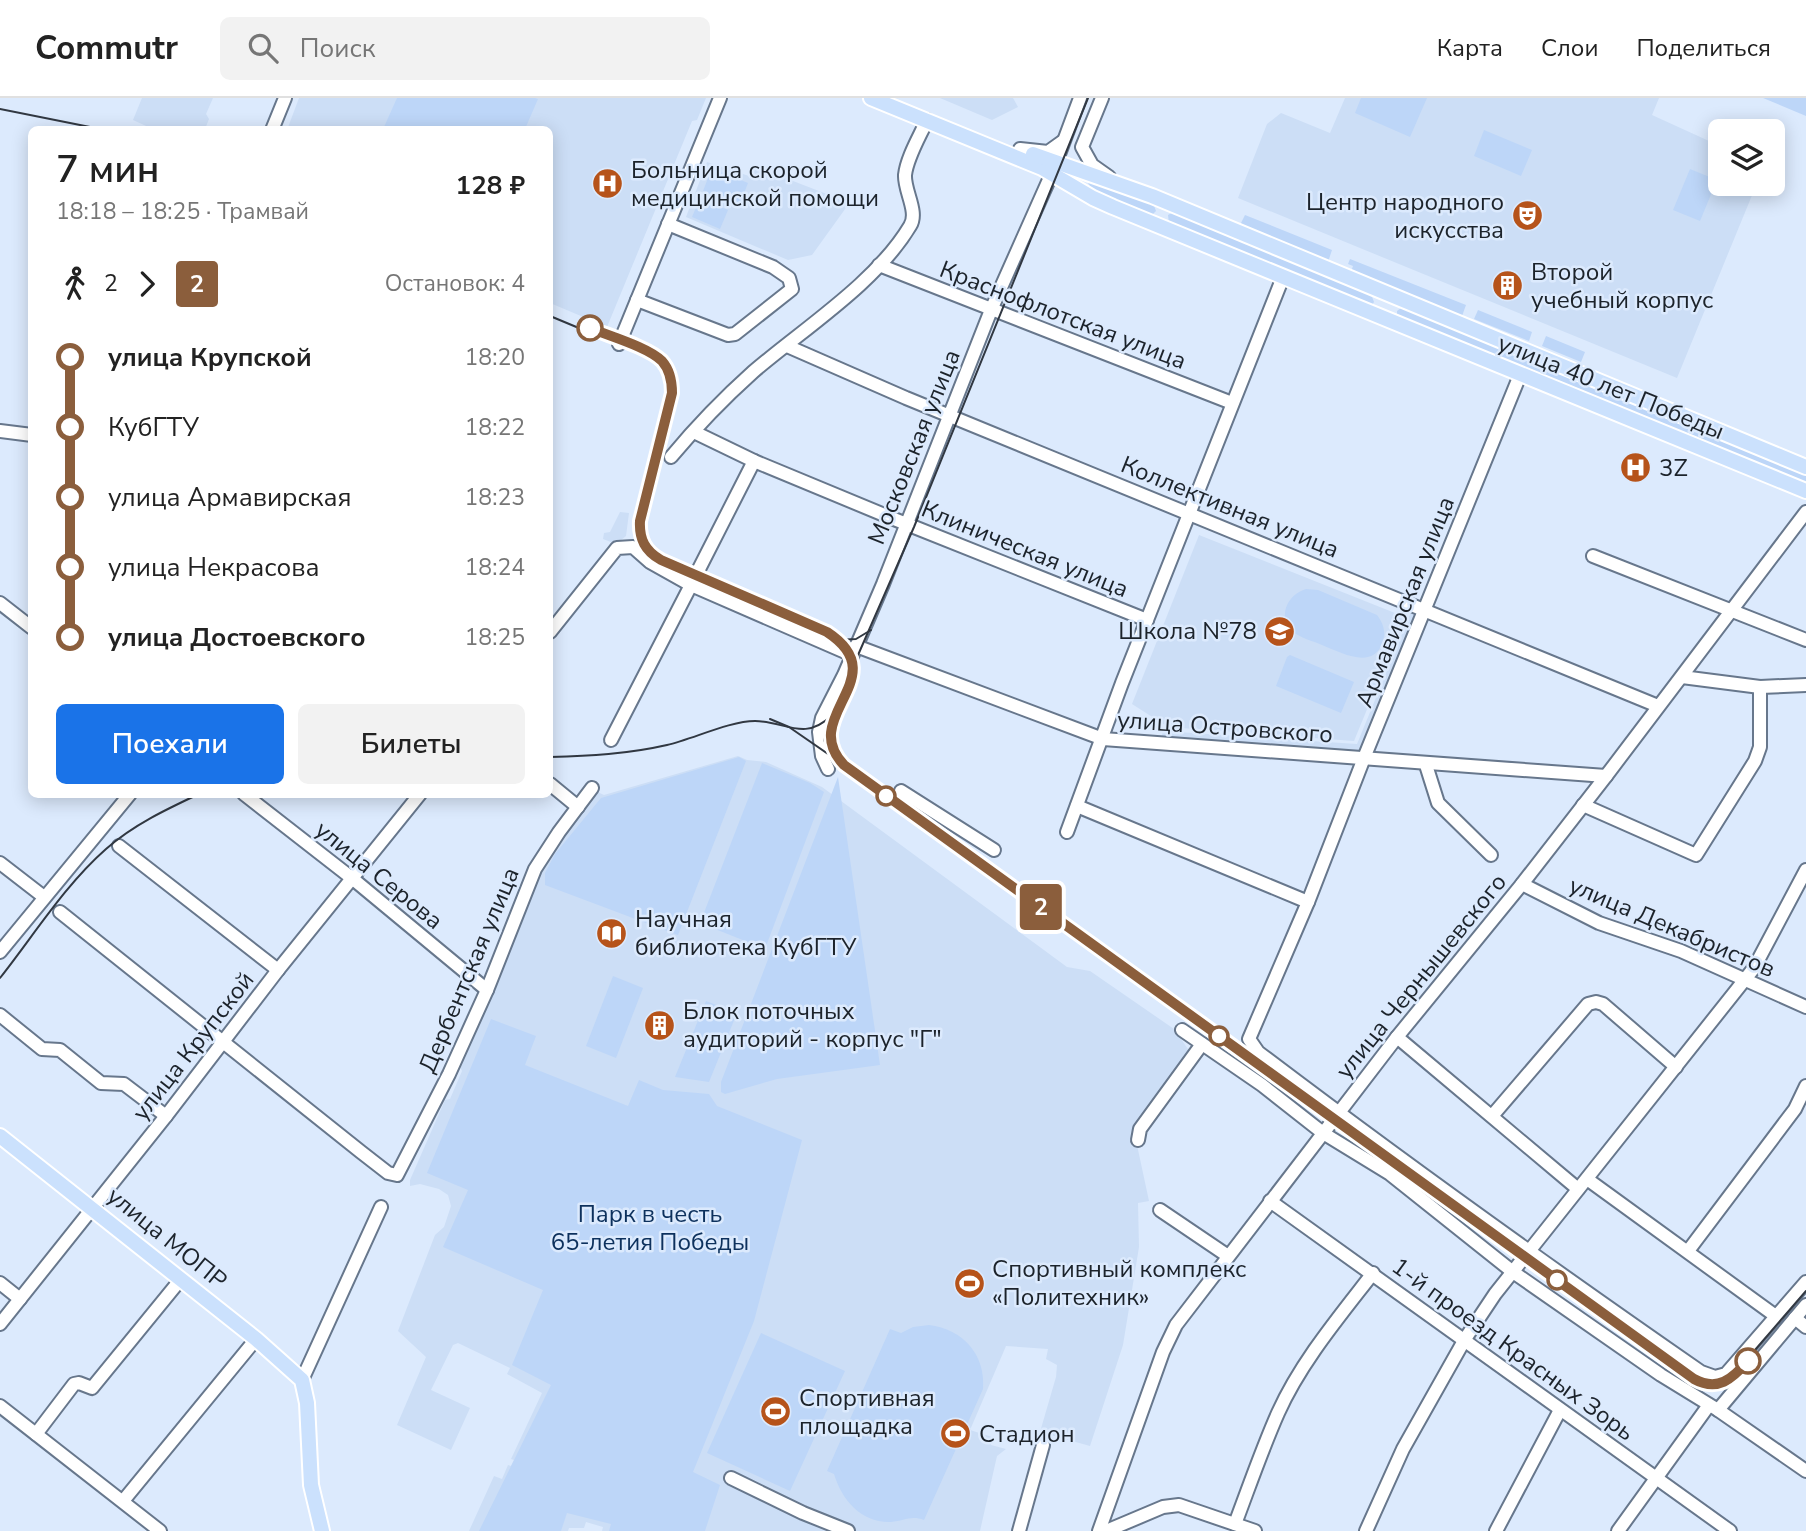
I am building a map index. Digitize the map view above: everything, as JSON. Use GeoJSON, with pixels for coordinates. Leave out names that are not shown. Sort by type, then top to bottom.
{"type":"FeatureCollection","features":[{"type":"Feature","properties":{"kind":"main road","name":"улица 40 лет Победы"},"geometry":{"type":"LineString","coordinates":[[871,98],[1054,168],[1128,187],[1806,467]]}},
{"type":"Feature","properties":{"kind":"main road","name":"улица 40 лет Победы"},"geometry":{"type":"LineString","coordinates":[[892,98],[1020,149],[1054,168],[1093,198],[1806,491]]}},
{"type":"Feature","properties":{"kind":"main road"},"geometry":{"type":"LineString","coordinates":[[1169,229],[1164,224],[1164,216],[1178,207]]}},
{"type":"Feature","properties":{"kind":"main road"},"geometry":{"type":"LineString","coordinates":[[1364,310],[1372,310],[1380,304],[1380,299],[1373,289]]}},
{"type":"Feature","properties":{"kind":"main road"},"geometry":{"type":"LineString","coordinates":[[1398,324],[1392,319],[1391,310],[1394,305],[1406,303]]}},
{"type":"Feature","properties":{"kind":"main road","name":"улица МОПР"},"geometry":{"type":"LineString","coordinates":[[0,1136],[256,1339],[302,1380]]}},
{"type":"Feature","properties":{"kind":"main road"},"geometry":{"type":"LineString","coordinates":[[302,1380],[307,1403],[311,1485],[322,1531]]}},
{"type":"Feature","properties":{"kind":"street"},"geometry":{"type":"LineString","coordinates":[[274,126],[285,98]]}},
{"type":"Feature","properties":{"kind":"street"},"geometry":{"type":"LineString","coordinates":[[619,344],[720,98]]}},
{"type":"Feature","properties":{"kind":"street","name":"Московская улица"},"geometry":{"type":"LineString","coordinates":[[828,769],[822,756],[819,732],[821,724],[854,651],[992,310],[1054,168],[1080,98]]}},
{"type":"Feature","properties":{"kind":"street"},"geometry":{"type":"LineString","coordinates":[[1102,98],[1082,147],[1099,171],[1128,187]]}},
{"type":"Feature","properties":{"kind":"street"},"geometry":{"type":"LineString","coordinates":[[671,457],[705,417],[753,372],[787,346],[879,265],[911,225],[913,214],[905,188],[906,171],[927,120]]}},
{"type":"Feature","properties":{"kind":"street"},"geometry":{"type":"LineString","coordinates":[[1020,149],[1048,152],[1062,142]]}},
{"type":"Feature","properties":{"kind":"street"},"geometry":{"type":"LineString","coordinates":[[637,300],[727,335],[735,334],[792,289],[789,278],[773,267],[668,224]]}},
{"type":"Feature","properties":{"kind":"street","name":"Краснофлотская улица"},"geometry":{"type":"LineString","coordinates":[[879,265],[1232,403]]}},
{"type":"Feature","properties":{"kind":"street"},"geometry":{"type":"LineString","coordinates":[[1067,832],[1110,715],[1283,277]]}},
{"type":"Feature","properties":{"kind":"street","name":"Коллективная улица"},"geometry":{"type":"LineString","coordinates":[[787,346],[1658,706]]}},
{"type":"Feature","properties":{"kind":"street","name":"Армавирская улица"},"geometry":{"type":"LineString","coordinates":[[1338,1113],[1258,1052],[1249,1039],[1308,902],[1520,375]]}},
{"type":"Feature","properties":{"kind":"street"},"geometry":{"type":"LineString","coordinates":[[0,430],[28,434]]}},
{"type":"Feature","properties":{"kind":"street","name":"Клиническая улица"},"geometry":{"type":"LineString","coordinates":[[694,432],[754,461],[1147,620]]}},
{"type":"Feature","properties":{"kind":"street"},"geometry":{"type":"LineString","coordinates":[[611,740],[754,461]]}},
{"type":"Feature","properties":{"kind":"street","name":"улица Чернышевского"},"geometry":{"type":"LineString","coordinates":[[1099,1531],[1163,1352],[1176,1325],[1397,1037],[1606,776],[1806,512]]}},
{"type":"Feature","properties":{"kind":"street","name":"улица Островского"},"geometry":{"type":"LineString","coordinates":[[553,628],[617,548],[633,547],[650,562],[854,651],[1103,739],[1426,765],[1606,776]]}},
{"type":"Feature","properties":{"kind":"street"},"geometry":{"type":"LineString","coordinates":[[1593,556],[1806,640]]}},
{"type":"Feature","properties":{"kind":"street"},"geometry":{"type":"LineString","coordinates":[[0,603],[28,625]]}},
{"type":"Feature","properties":{"kind":"street"},"geometry":{"type":"LineString","coordinates":[[1682,677],[1760,687],[1806,685]]}},
{"type":"Feature","properties":{"kind":"street"},"geometry":{"type":"LineString","coordinates":[[1583,805],[1696,855],[1755,761],[1760,747],[1760,687]]}},
{"type":"Feature","properties":{"kind":"street"},"geometry":{"type":"LineString","coordinates":[[1426,765],[1438,803],[1491,855]]}},
{"type":"Feature","properties":{"kind":"street"},"geometry":{"type":"LineString","coordinates":[[553,786],[578,807]]}},
{"type":"Feature","properties":{"kind":"street","name":"Дербентская улица"},"geometry":{"type":"LineString","coordinates":[[223,1042],[388,1173],[397,1175],[449,1074],[487,990],[536,869],[592,788]]}},
{"type":"Feature","properties":{"kind":"street"},"geometry":{"type":"LineString","coordinates":[[901,791],[994,850]]}},
{"type":"Feature","properties":{"kind":"street"},"geometry":{"type":"LineString","coordinates":[[0,952],[127,798]]}},
{"type":"Feature","properties":{"kind":"street","name":"улица Серова"},"geometry":{"type":"LineString","coordinates":[[249,798],[353,879],[487,990]]}},
{"type":"Feature","properties":{"kind":"street","name":"улица Крупской"},"geometry":{"type":"LineString","coordinates":[[0,1324],[417,798]]}},
{"type":"Feature","properties":{"kind":"street"},"geometry":{"type":"LineString","coordinates":[[1077,806],[1308,902]]}},
{"type":"Feature","properties":{"kind":"street"},"geometry":{"type":"LineString","coordinates":[[119,846],[278,971]]}},
{"type":"Feature","properties":{"kind":"street"},"geometry":{"type":"LineString","coordinates":[[0,863],[44,897]]}},
{"type":"Feature","properties":{"kind":"street"},"geometry":{"type":"LineString","coordinates":[[1366,1531],[1403,1449],[1465,1339],[1513,1272],[1754,968],[1804,879]]}},
{"type":"Feature","properties":{"kind":"street","name":"улица Декабристов"},"geometry":{"type":"LineString","coordinates":[[1522,884],[1599,923],[1681,951],[1806,1007]]}},
{"type":"Feature","properties":{"kind":"street"},"geometry":{"type":"LineString","coordinates":[[60,912],[223,1042]]}},
{"type":"Feature","properties":{"kind":"street"},"geometry":{"type":"LineString","coordinates":[[1492,1116],[1588,1004],[1603,1004],[1676,1067]]}},
{"type":"Feature","properties":{"kind":"street"},"geometry":{"type":"LineString","coordinates":[[0,1015],[42,1049],[60,1049],[101,1083],[124,1084],[166,1116]]}},
{"type":"Feature","properties":{"kind":"street"},"geometry":{"type":"LineString","coordinates":[[1182,1030],[1323,1133],[1390,1174],[1513,1272],[1806,1471]]}},
{"type":"Feature","properties":{"kind":"street"},"geometry":{"type":"LineString","coordinates":[[1397,1037],[1578,1189]]}},
{"type":"Feature","properties":{"kind":"street"},"geometry":{"type":"LineString","coordinates":[[1138,1140],[1140,1129],[1202,1044]]}},
{"type":"Feature","properties":{"kind":"street"},"geometry":{"type":"LineString","coordinates":[[1688,1251],[1795,1109],[1806,1086]]}},
{"type":"Feature","properties":{"kind":"street"},"geometry":{"type":"LineString","coordinates":[[1338,1113],[1529,1252],[1701,1372],[1714,1377],[1726,1374],[1806,1282]]}},
{"type":"Feature","properties":{"kind":"street"},"geometry":{"type":"LineString","coordinates":[[1587,1179],[1777,1317]]}},
{"type":"Feature","properties":{"kind":"street","name":"1-й проезд Красных Зорь"},"geometry":{"type":"LineString","coordinates":[[1270,1201],[1730,1531]]}},
{"type":"Feature","properties":{"kind":"street"},"geometry":{"type":"LineString","coordinates":[[302,1380],[381,1207]]}},
{"type":"Feature","properties":{"kind":"street"},"geometry":{"type":"LineString","coordinates":[[1160,1210],[1228,1256]]}},
{"type":"Feature","properties":{"kind":"street"},"geometry":{"type":"LineString","coordinates":[[1235,1524],[1278,1413],[1292,1386],[1373,1273]]}},
{"type":"Feature","properties":{"kind":"street"},"geometry":{"type":"LineString","coordinates":[[36,1434],[74,1384],[79,1382],[92,1388],[181,1279]]}},
{"type":"Feature","properties":{"kind":"street"},"geometry":{"type":"LineString","coordinates":[[0,1283],[20,1299]]}},
{"type":"Feature","properties":{"kind":"street"},"geometry":{"type":"LineString","coordinates":[[1618,1531],[1713,1407],[1806,1305]]}},
{"type":"Feature","properties":{"kind":"street"},"geometry":{"type":"LineString","coordinates":[[1795,1318],[1806,1327]]}},
{"type":"Feature","properties":{"kind":"street"},"geometry":{"type":"LineString","coordinates":[[123,1501],[256,1339]]}},
{"type":"Feature","properties":{"kind":"street"},"geometry":{"type":"LineString","coordinates":[[0,1406],[160,1531]]}},
{"type":"Feature","properties":{"kind":"street"},"geometry":{"type":"LineString","coordinates":[[1496,1531],[1560,1410]]}},
{"type":"Feature","properties":{"kind":"street"},"geometry":{"type":"LineString","coordinates":[[1019,1531],[1043,1445]]}},
{"type":"Feature","properties":{"kind":"street"},"geometry":{"type":"LineString","coordinates":[[731,1478],[803,1513],[848,1531]]}},
{"type":"Feature","properties":{"kind":"street"},"geometry":{"type":"LineString","coordinates":[[1106,1531],[1163,1507],[1180,1505],[1255,1531]]}},
{"type":"Feature","properties":{"kind":"shaded area"},"geometry":{"type":"Polygon","coordinates":[[[142,98],[213,98],[206,114],[209,119],[206,126],[146,126],[133,120],[142,98]]]}},
{"type":"Feature","properties":{"kind":"shaded area","name":"Больница скорой медицинской помощи"},"geometry":{"type":"Polygon","coordinates":[[[299,98],[706,98],[697,120],[692,121],[607,327],[553,304],[553,126],[288,126],[299,98]]]}},
{"type":"Feature","properties":{"kind":"shaded area"},"geometry":{"type":"Polygon","coordinates":[[[940,98],[1013,98],[1018,107],[992,120],[940,98]]]}},
{"type":"Feature","properties":{"kind":"shaded area"},"geometry":{"type":"Polygon","coordinates":[[[1345,98],[1659,98],[1652,115],[1708,141],[1708,196],[1752,196],[1677,378],[1238,198],[1267,124],[1281,113],[1330,133],[1345,98]]]}},
{"type":"Feature","properties":{"kind":"shaded area"},"geometry":{"type":"Polygon","coordinates":[[[707,162],[749,176],[754,166],[837,198],[848,205],[812,255],[788,260],[686,217],[707,162]]]}},
{"type":"Feature","properties":{"kind":"shaded area"},"geometry":{"type":"Polygon","coordinates":[[[620,512],[629,513],[626,536],[616,544],[603,539],[604,533],[610,532],[620,512]]]}},
{"type":"Feature","properties":{"kind":"shaded area","name":"Школа №78"},"geometry":{"type":"Polygon","coordinates":[[[1199,535],[1405,617],[1354,741],[1168,727],[1132,704],[1199,535]]]}},
{"type":"Feature","properties":{"kind":"shaded area"},"geometry":{"type":"Polygon","coordinates":[[[1411,612],[1418,616],[1362,752],[1161,740],[1163,731],[1357,744],[1411,612]]]}},
{"type":"Feature","properties":{"kind":"shaded area"},"geometry":{"type":"Polygon","coordinates":[[[738,756],[766,762],[822,787],[1067,967],[1090,971],[1174,1029],[1190,1052],[1134,1131],[1149,1201],[1138,1203],[1139,1247],[1123,1345],[1090,1446],[1040,1432],[1056,1377],[1057,1365],[1046,1359],[1048,1349],[1006,1346],[970,1430],[992,1437],[991,1445],[1006,1449],[997,1456],[980,1531],[602,1531],[603,1527],[586,1522],[584,1528],[569,1528],[568,1531],[469,1531],[494,1476],[502,1479],[508,1465],[511,1466],[514,1460],[511,1459],[542,1393],[507,1374],[510,1368],[458,1343],[453,1345],[431,1390],[470,1408],[451,1450],[397,1425],[426,1357],[398,1331],[435,1235],[444,1227],[451,1206],[448,1195],[439,1189],[420,1184],[410,1186],[410,1180],[445,1100],[450,1099],[462,1071],[460,1067],[540,867],[593,790],[604,795],[738,756]]]}},
{"type":"Feature","properties":{"kind":"green space"},"geometry":{"type":"Polygon","coordinates":[[[397,98],[538,99],[526,126],[384,126],[397,98]]]}},
{"type":"Feature","properties":{"kind":"green space"},"geometry":{"type":"Polygon","coordinates":[[[1361,98],[1427,98],[1410,137],[1355,113],[1361,98]]]}},
{"type":"Feature","properties":{"kind":"green space"},"geometry":{"type":"Polygon","coordinates":[[[1763,98],[1806,98],[1806,116],[1763,98]]]}},
{"type":"Feature","properties":{"kind":"green space"},"geometry":{"type":"Polygon","coordinates":[[[1484,130],[1532,150],[1521,176],[1474,156],[1484,130]]]}},
{"type":"Feature","properties":{"kind":"green space"},"geometry":{"type":"Polygon","coordinates":[[[712,168],[748,183],[739,206],[703,191],[712,168]]]}},
{"type":"Feature","properties":{"kind":"green space"},"geometry":{"type":"Polygon","coordinates":[[[1690,169],[1708,176],[1708,196],[1710,196],[1700,221],[1673,210],[1690,169]]]}},
{"type":"Feature","properties":{"kind":"green space"},"geometry":{"type":"Polygon","coordinates":[[[1090,178],[1153,203],[1156,211],[1147,214],[1099,195],[1087,181],[1090,178]]]}},
{"type":"Feature","properties":{"kind":"green space"},"geometry":{"type":"Polygon","coordinates":[[[700,198],[728,210],[720,229],[692,217],[700,198]]]}},
{"type":"Feature","properties":{"kind":"green space"},"geometry":{"type":"Polygon","coordinates":[[[1175,211],[1371,294],[1374,302],[1371,306],[1169,223],[1168,215],[1175,211]]]}},
{"type":"Feature","properties":{"kind":"green space"},"geometry":{"type":"Polygon","coordinates":[[[1245,215],[1332,250],[1328,262],[1243,228],[1241,223],[1245,215]]]}},
{"type":"Feature","properties":{"kind":"green space"},"geometry":{"type":"Polygon","coordinates":[[[1350,259],[1466,305],[1462,316],[1351,272],[1353,266],[1348,264],[1350,259]]]}},
{"type":"Feature","properties":{"kind":"green space"},"geometry":{"type":"Polygon","coordinates":[[[1402,307],[1806,471],[1806,484],[1397,317],[1397,311],[1402,307]]]}},
{"type":"Feature","properties":{"kind":"green space"},"geometry":{"type":"Polygon","coordinates":[[[1478,310],[1532,332],[1529,341],[1474,319],[1478,310]]]}},
{"type":"Feature","properties":{"kind":"green space"},"geometry":{"type":"Polygon","coordinates":[[[1546,336],[1585,352],[1581,362],[1542,346],[1546,336]]]}},
{"type":"Feature","properties":{"kind":"green space"},"geometry":{"type":"Polygon","coordinates":[[[1306,589],[1318,590],[1377,615],[1384,634],[1379,650],[1365,658],[1357,657],[1292,631],[1285,619],[1287,606],[1294,596],[1306,589]]]}},
{"type":"Feature","properties":{"kind":"green space"},"geometry":{"type":"Polygon","coordinates":[[[1290,655],[1354,682],[1341,713],[1276,686],[1290,655]]]}},
{"type":"Feature","properties":{"kind":"green space"},"geometry":{"type":"Polygon","coordinates":[[[739,757],[746,761],[678,935],[545,885],[545,873],[555,854],[601,798],[739,757]]]}},
{"type":"Feature","properties":{"kind":"green space"},"geometry":{"type":"Polygon","coordinates":[[[762,763],[810,783],[824,792],[765,949],[700,923],[762,763]]]}},
{"type":"Feature","properties":{"kind":"green space"},"geometry":{"type":"Polygon","coordinates":[[[838,777],[880,1065],[777,1079],[725,1094],[721,1092],[721,1082],[838,777]]]}},
{"type":"Feature","properties":{"kind":"green space"},"geometry":{"type":"Polygon","coordinates":[[[613,976],[643,988],[616,1058],[586,1046],[613,976]]]}},
{"type":"Feature","properties":{"kind":"green space"},"geometry":{"type":"Polygon","coordinates":[[[706,1001],[737,1013],[709,1082],[675,1077],[706,1001]]]}},
{"type":"Feature","properties":{"kind":"green space","name":"Парк в честь 65-летия Победы"},"geometry":{"type":"Polygon","coordinates":[[[491,1019],[536,1036],[525,1065],[628,1106],[639,1080],[663,1090],[709,1094],[717,1106],[802,1140],[754,1321],[693,1472],[720,1485],[705,1531],[609,1531],[611,1524],[567,1513],[561,1531],[479,1531],[551,1385],[512,1365],[543,1290],[443,1247],[468,1190],[427,1173],[491,1019]]]}},
{"type":"Feature","properties":{"kind":"green space"},"geometry":{"type":"Polygon","coordinates":[[[929,1325],[952,1332],[970,1346],[981,1365],[983,1389],[924,1520],[911,1518],[891,1522],[871,1519],[854,1508],[842,1493],[834,1474],[827,1471],[890,1329],[901,1333],[913,1327],[929,1325]]]}},
{"type":"Feature","properties":{"kind":"green space","name":"Спортивная площадка"},"geometry":{"type":"Polygon","coordinates":[[[761,1333],[845,1371],[790,1491],[707,1453],[761,1333]]]}},
{"type":"Feature","properties":{"kind":"tram line"},"geometry":{"type":"LineString","coordinates":[[832,758],[824,740],[827,726],[914,527],[1088,98]]}},
{"type":"Feature","properties":{"kind":"tram line"},"geometry":{"type":"LineString","coordinates":[[0,109],[85,126]]}},
{"type":"Feature","properties":{"kind":"tram line"},"geometry":{"type":"LineString","coordinates":[[553,317],[646,356],[656,363],[666,381],[667,393],[635,525],[640,546],[657,562],[836,640],[856,639],[871,630]]}},
{"type":"Feature","properties":{"kind":"tram line","name":"2"},"geometry":{"type":"LineString","coordinates":[[590,328],[659,358],[671,379],[672,393],[640,521],[642,541],[656,558],[827,632],[845,646],[853,662],[852,682],[835,717],[830,737],[832,749],[844,765],[1694,1379],[1711,1385],[1724,1383],[1733,1378],[1748,1361]]}},
{"type":"Feature","properties":{"kind":"tram line"},"geometry":{"type":"LineString","coordinates":[[553,757],[652,748],[745,722],[812,728],[831,716]]}},
{"type":"Feature","properties":{"kind":"tram line"},"geometry":{"type":"LineString","coordinates":[[770,719],[789,727],[844,765],[1694,1379],[1713,1385],[1729,1380],[1806,1291]]}},
{"type":"Feature","properties":{"kind":"tram line"},"geometry":{"type":"LineString","coordinates":[[0,978],[63,894],[91,863],[116,840],[139,825],[191,798]]}},
{"type":"Feature","properties":{"kind":"place","name":"Больница скорой медицинской помощи"},"geometry":{"type":"Point","coordinates":[608,184]}},
{"type":"Feature","properties":{"kind":"place","name":"Центр народного искусства"},"geometry":{"type":"Point","coordinates":[1527,216]}},
{"type":"Feature","properties":{"kind":"place","name":"Второй учебный корпус"},"geometry":{"type":"Point","coordinates":[1508,286]}},
{"type":"Feature","properties":{"kind":"place","name":"3Z"},"geometry":{"type":"Point","coordinates":[1636,468]}},
{"type":"Feature","properties":{"kind":"place","name":"Школа №78"},"geometry":{"type":"Point","coordinates":[1280,631]}},
{"type":"Feature","properties":{"kind":"place","name":"Научная библиотека КубГТУ"},"geometry":{"type":"Point","coordinates":[612,933]}},
{"type":"Feature","properties":{"kind":"place","name":"Блок поточных аудиторий - корпус \"Г\""},"geometry":{"type":"Point","coordinates":[660,1025]}},
{"type":"Feature","properties":{"kind":"place","name":"Спортивный комплекс «Политехник»"},"geometry":{"type":"Point","coordinates":[969,1283]}},
{"type":"Feature","properties":{"kind":"place","name":"Спортивная площадка"},"geometry":{"type":"Point","coordinates":[776,1412]}},
{"type":"Feature","properties":{"kind":"place","name":"Стадион"},"geometry":{"type":"Point","coordinates":[956,1434]}}]}
